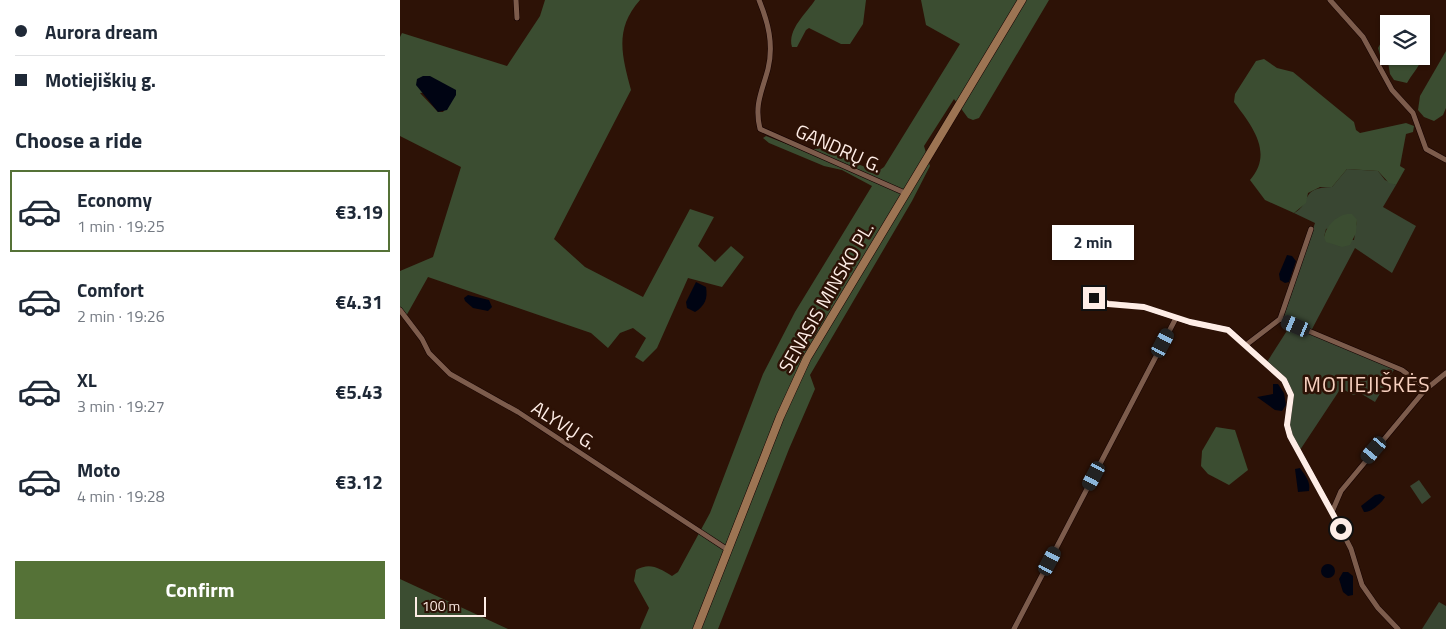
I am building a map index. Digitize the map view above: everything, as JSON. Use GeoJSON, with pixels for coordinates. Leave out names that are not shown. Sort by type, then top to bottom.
{"type":"FeatureCollection","features":[{"type":"Feature","properties":{"kind":"main road","name":"SENASIS MINSKO PL."},"geometry":{"type":"LineString","coordinates":[[697,629],[780,417],[806,358],[1022,0]]}},
{"type":"Feature","properties":{"kind":"street"},"geometry":{"type":"LineString","coordinates":[[516,0],[518,18]]}},
{"type":"Feature","properties":{"kind":"street","name":"GANDRŲ G."},"geometry":{"type":"LineString","coordinates":[[760,0],[771,39],[769,67],[757,104],[760,129],[905,193]]}},
{"type":"Feature","properties":{"kind":"street"},"geometry":{"type":"LineString","coordinates":[[1330,0],[1362,37],[1392,90],[1413,113],[1426,149],[1446,160]]}},
{"type":"Feature","properties":{"kind":"street"},"geometry":{"type":"LineString","coordinates":[[1246,344],[1280,319],[1312,229]]}},
{"type":"Feature","properties":{"kind":"street"},"geometry":{"type":"LineString","coordinates":[[1094,298],[1108,304],[1144,307],[1176,318],[1228,330],[1246,344],[1284,380],[1289,388],[1291,401],[1287,425],[1290,436],[1351,549],[1362,585],[1378,608],[1398,629]]}},
{"type":"Feature","properties":{"kind":"street","name":"ALYVŲ G."},"geometry":{"type":"LineString","coordinates":[[400,310],[422,339],[429,353],[450,374],[518,412],[728,550]]}},
{"type":"Feature","properties":{"kind":"street"},"geometry":{"type":"LineString","coordinates":[[1014,629],[1176,318]]}},
{"type":"Feature","properties":{"kind":"street"},"geometry":{"type":"LineString","coordinates":[[1280,319],[1402,370],[1427,389]]}},
{"type":"Feature","properties":{"kind":"street"},"geometry":{"type":"LineString","coordinates":[[1332,512],[1341,491],[1427,389],[1446,373]]}},
{"type":"Feature","properties":{"kind":"green space"},"geometry":{"type":"Polygon","coordinates":[[[545,0],[640,0],[626,22],[623,32],[623,54],[631,90],[554,239],[585,267],[643,297],[690,209],[714,217],[698,246],[715,262],[731,246],[744,257],[722,287],[688,278],[657,348],[643,362],[635,357],[646,338],[633,328],[620,333],[608,348],[591,333],[428,277],[405,318],[400,314],[400,271],[433,257],[461,167],[400,136],[400,37],[402,33],[507,66],[540,16],[545,0]],[[456,90],[420,93],[438,112],[443,112],[455,96],[456,90]]]}},
{"type":"Feature","properties":{"kind":"green space"},"geometry":{"type":"Polygon","coordinates":[[[815,0],[866,0],[863,24],[850,44],[841,44],[809,28],[797,47],[792,47],[792,34],[815,0]]]}},
{"type":"Feature","properties":{"kind":"green space"},"geometry":{"type":"Polygon","coordinates":[[[921,0],[1049,0],[979,118],[973,120],[968,118],[954,99],[924,146],[930,166],[912,201],[810,375],[815,389],[789,449],[718,629],[640,629],[649,608],[634,581],[636,570],[650,566],[659,568],[672,576],[678,572],[710,513],[763,374],[795,312],[872,186],[842,170],[824,166],[769,143],[763,138],[766,136],[805,151],[820,148],[877,172],[884,167],[960,44],[926,25],[921,0]]]}},
{"type":"Feature","properties":{"kind":"green space"},"geometry":{"type":"Polygon","coordinates":[[[1446,51],[1446,108],[1443,115],[1434,121],[1424,117],[1418,110],[1420,96],[1446,51]]]}},
{"type":"Feature","properties":{"kind":"green space"},"geometry":{"type":"Polygon","coordinates":[[[1264,59],[1277,68],[1293,72],[1354,122],[1356,130],[1360,133],[1406,123],[1414,126],[1413,132],[1406,134],[1400,166],[1405,169],[1396,185],[1389,183],[1378,171],[1347,169],[1332,187],[1320,187],[1308,193],[1306,203],[1294,213],[1265,200],[1250,180],[1257,170],[1260,160],[1258,140],[1234,102],[1235,94],[1256,61],[1264,59]]]}},
{"type":"Feature","properties":{"kind":"green space"},"geometry":{"type":"Polygon","coordinates":[[[1388,65],[1419,65],[1407,83],[1394,80],[1390,74],[1388,65]]]}},
{"type":"Feature","properties":{"kind":"green space"},"geometry":{"type":"Polygon","coordinates":[[[1347,169],[1378,171],[1385,180],[1396,185],[1383,207],[1416,226],[1392,273],[1355,248],[1311,331],[1283,319],[1315,223],[1294,213],[1303,205],[1310,193],[1322,188],[1332,187],[1347,169]],[[1357,220],[1326,229],[1324,237],[1354,240],[1357,220]]]}},
{"type":"Feature","properties":{"kind":"green space"},"geometry":{"type":"Polygon","coordinates":[[[1352,214],[1357,220],[1356,233],[1350,245],[1342,247],[1326,242],[1324,237],[1329,225],[1335,219],[1352,214]]]}},
{"type":"Feature","properties":{"kind":"green space"},"geometry":{"type":"Polygon","coordinates":[[[1290,326],[1395,368],[1375,402],[1360,393],[1353,395],[1341,388],[1300,450],[1290,430],[1290,386],[1267,362],[1290,326]]]}},
{"type":"Feature","properties":{"kind":"green space"},"geometry":{"type":"Polygon","coordinates":[[[1216,427],[1235,430],[1248,470],[1229,485],[1208,474],[1201,466],[1202,451],[1216,427]]]}},
{"type":"Feature","properties":{"kind":"green space"},"geometry":{"type":"Polygon","coordinates":[[[1419,480],[1431,497],[1422,504],[1410,486],[1419,480]]]}},
{"type":"Feature","properties":{"kind":"green space"},"geometry":{"type":"Polygon","coordinates":[[[400,579],[508,629],[400,629],[400,579]]]}},
{"type":"Feature","properties":{"kind":"green space"},"geometry":{"type":"Polygon","coordinates":[[[1439,602],[1446,606],[1446,629],[1422,629],[1439,602]]]}},
{"type":"Feature","properties":{"kind":"shaded area"},"geometry":{"type":"Polygon","coordinates":[[[423,76],[430,76],[456,90],[456,95],[447,110],[438,112],[416,85],[417,79],[423,76]]]}},
{"type":"Feature","properties":{"kind":"shaded area"},"geometry":{"type":"Polygon","coordinates":[[[1287,255],[1292,256],[1296,261],[1289,282],[1285,283],[1280,280],[1279,274],[1287,255]]]}},
{"type":"Feature","properties":{"kind":"shaded area"},"geometry":{"type":"Polygon","coordinates":[[[696,282],[706,287],[707,295],[703,304],[695,312],[687,308],[686,302],[696,282]]]}},
{"type":"Feature","properties":{"kind":"shaded area"},"geometry":{"type":"Polygon","coordinates":[[[468,295],[489,300],[492,307],[488,311],[473,308],[465,301],[464,298],[468,295]]]}},
{"type":"Feature","properties":{"kind":"shaded area"},"geometry":{"type":"Polygon","coordinates":[[[1273,384],[1278,384],[1284,393],[1286,405],[1282,411],[1275,410],[1257,397],[1273,394],[1273,384]]]}},
{"type":"Feature","properties":{"kind":"shaded area"},"geometry":{"type":"Polygon","coordinates":[[[1300,468],[1306,476],[1309,491],[1298,492],[1295,469],[1300,468]]]}},
{"type":"Feature","properties":{"kind":"shaded area"},"geometry":{"type":"Polygon","coordinates":[[[1380,494],[1385,497],[1381,502],[1367,512],[1364,512],[1361,506],[1375,495],[1380,494]]]}},
{"type":"Feature","properties":{"kind":"shaded area"},"geometry":{"type":"Polygon","coordinates":[[[1325,564],[1331,564],[1335,571],[1331,578],[1325,578],[1321,574],[1321,568],[1325,564]]]}},
{"type":"Feature","properties":{"kind":"shaded area"},"geometry":{"type":"Polygon","coordinates":[[[1343,572],[1348,572],[1353,576],[1353,595],[1348,596],[1343,592],[1339,579],[1343,572]]]}},
{"type":"Feature","properties":{"kind":"district","name":"MOTIEJIŠKĖS"},"geometry":{"type":"Point","coordinates":[1367,385]}},
{"type":"Feature","properties":{"kind":"route"},"geometry":{"type":"LineString","coordinates":[[1094,298],[1108,304],[1144,307],[1190,322],[1218,326],[1228,330],[1246,344],[1284,380],[1289,388],[1291,401],[1287,425],[1290,436],[1341,529]]}}]}
